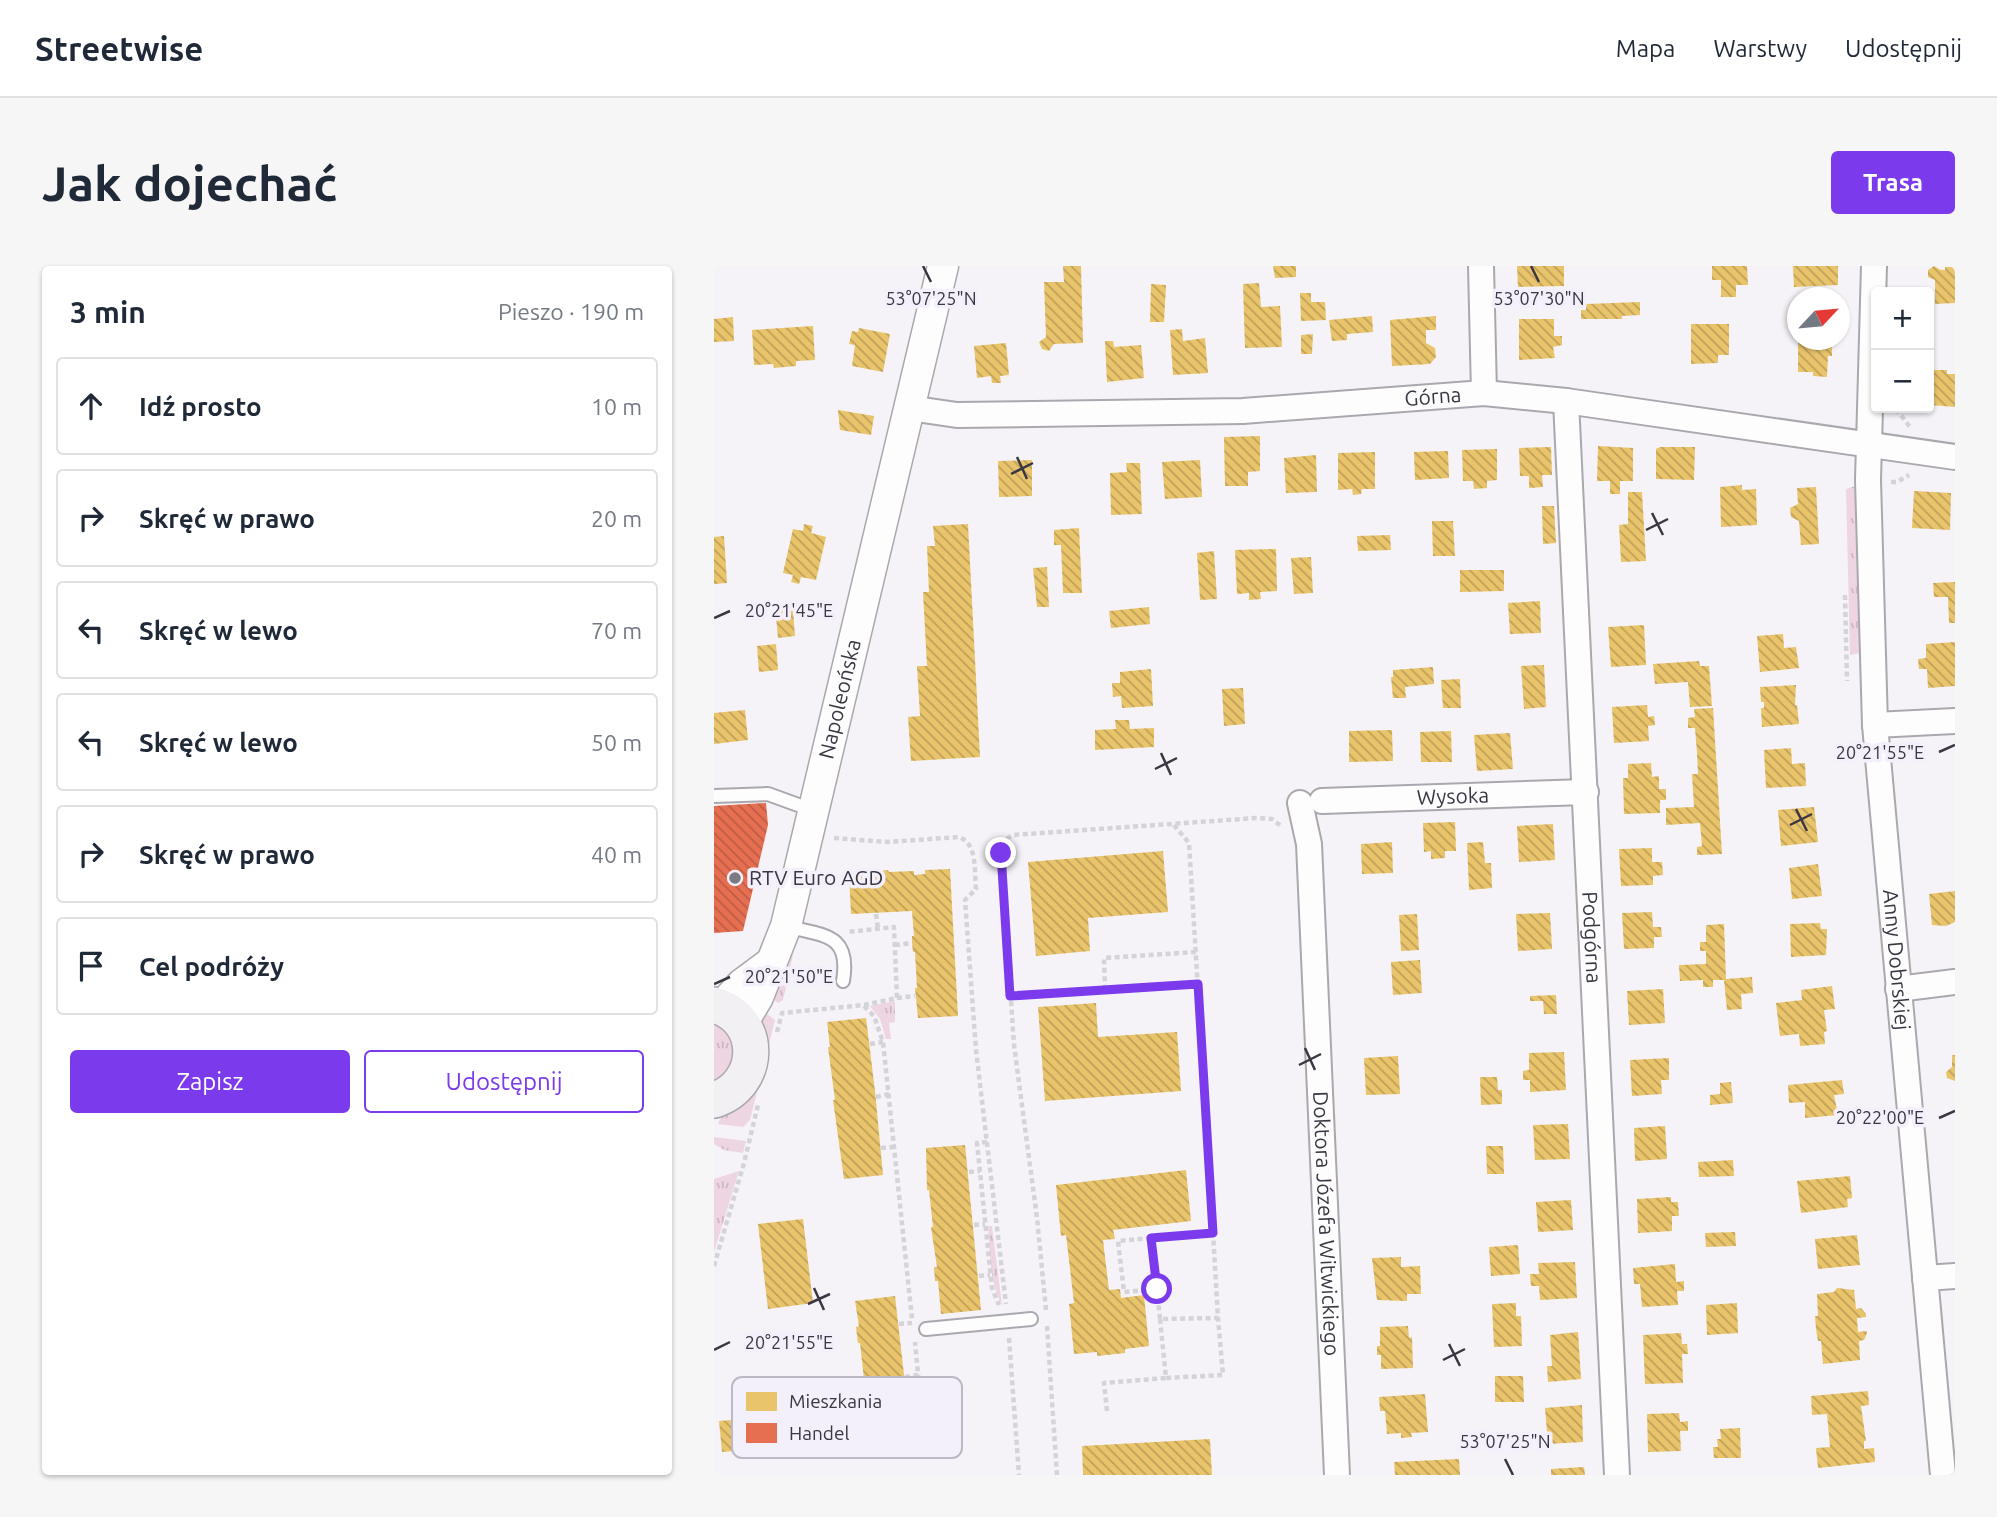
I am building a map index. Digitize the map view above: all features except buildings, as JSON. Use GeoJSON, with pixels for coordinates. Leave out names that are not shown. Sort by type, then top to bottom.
{"type":"FeatureCollection","features":[{"type":"Feature","properties":{"kind":"main road"},"geometry":{"type":"LineString","coordinates":[[714,1101],[725,1097],[738,1086],[748,1072],[751,1056],[749,1039],[726,1012]]}},
{"type":"Feature","properties":{"kind":"street","name":"Napoleońska"},"geometry":{"type":"LineString","coordinates":[[726,1012],[758,997],[786,926],[943,266]]}},
{"type":"Feature","properties":{"kind":"street"},"geometry":{"type":"LineString","coordinates":[[1480,266],[1484,393]]}},
{"type":"Feature","properties":{"kind":"street","name":"Anny Dobrskiej"},"geometry":{"type":"LineString","coordinates":[[1874,266],[1869,443],[1875,725],[1943,1475]]}},
{"type":"Feature","properties":{"kind":"street","name":"Górna"},"geometry":{"type":"LineString","coordinates":[[909,408],[957,415],[1229,411],[1484,393],[1566,401],[1955,457]]}},
{"type":"Feature","properties":{"kind":"street","name":"Podgórna"},"geometry":{"type":"LineString","coordinates":[[1566,401],[1617,1475]]}},
{"type":"Feature","properties":{"kind":"street"},"geometry":{"type":"LineString","coordinates":[[1875,725],[1955,720]]}},
{"type":"Feature","properties":{"kind":"street","name":"Wysoka"},"geometry":{"type":"LineString","coordinates":[[1311,802],[1586,792]]}},
{"type":"Feature","properties":{"kind":"street","name":"Doktora Józefa Witwickiego"},"geometry":{"type":"LineString","coordinates":[[1311,802],[1309,844],[1337,1475]]}},
{"type":"Feature","properties":{"kind":"street"},"geometry":{"type":"LineString","coordinates":[[1898,989],[1955,982]]}},
{"type":"Feature","properties":{"kind":"street"},"geometry":{"type":"LineString","coordinates":[[1926,1278],[1955,1276]]}},
{"type":"Feature","properties":{"kind":"lane"},"geometry":{"type":"LineString","coordinates":[[714,796],[768,794],[812,810]]}},
{"type":"Feature","properties":{"kind":"lane"},"geometry":{"type":"LineString","coordinates":[[786,926],[833,939],[844,951],[846,963],[843,981]]}},
{"type":"Feature","properties":{"kind":"lane"},"geometry":{"type":"LineString","coordinates":[[926,1329],[1031,1319]]}},
{"type":"Feature","properties":{"kind":"path"},"geometry":{"type":"LineString","coordinates":[[1845,584],[1848,690]]}},
{"type":"Feature","properties":{"kind":"path"},"geometry":{"type":"LineString","coordinates":[[1046,1311],[1038,1218],[1021,1114],[1010,996],[1001,853],[1003,841],[1013,835],[1256,818],[1272,819],[1286,834]]}},
{"type":"Feature","properties":{"kind":"path"},"geometry":{"type":"LineString","coordinates":[[1107,1411],[1104,1382],[1223,1375],[1189,843],[1174,825]]}},
{"type":"Feature","properties":{"kind":"path"},"geometry":{"type":"LineString","coordinates":[[823,841],[843,837],[887,842],[959,837],[967,840],[972,848],[976,889],[965,900],[976,1050],[987,1142],[1007,1313],[1001,1308],[992,1288],[990,1275],[977,1143],[987,1142]]}},
{"type":"Feature","properties":{"kind":"path"},"geometry":{"type":"LineString","coordinates":[[876,914],[878,929]]}},
{"type":"Feature","properties":{"kind":"path"},"geometry":{"type":"LineString","coordinates":[[895,945],[912,943]]}},
{"type":"Feature","properties":{"kind":"path"},"geometry":{"type":"LineString","coordinates":[[1105,989],[1104,958],[1196,952]]}},
{"type":"Feature","properties":{"kind":"path"},"geometry":{"type":"LineString","coordinates":[[1010,996],[1198,984]]}},
{"type":"Feature","properties":{"kind":"path"},"geometry":{"type":"LineString","coordinates":[[897,998],[915,996]]}},
{"type":"Feature","properties":{"kind":"path"},"geometry":{"type":"LineString","coordinates":[[864,1005],[874,1016],[883,1042],[889,1094],[918,1376],[905,1377]]}},
{"type":"Feature","properties":{"kind":"path"},"geometry":{"type":"LineString","coordinates":[[870,1044],[883,1042]]}},
{"type":"Feature","properties":{"kind":"path"},"geometry":{"type":"LineString","coordinates":[[876,1097],[889,1094]]}},
{"type":"Feature","properties":{"kind":"path"},"geometry":{"type":"LineString","coordinates":[[714,1266],[750,1137]]}},
{"type":"Feature","properties":{"kind":"path"},"geometry":{"type":"LineString","coordinates":[[881,1148],[894,1147]]}},
{"type":"Feature","properties":{"kind":"path"},"geometry":{"type":"LineString","coordinates":[[969,1172],[980,1171]]}},
{"type":"Feature","properties":{"kind":"path"},"geometry":{"type":"LineString","coordinates":[[974,1225],[985,1224]]}},
{"type":"Feature","properties":{"kind":"path"},"geometry":{"type":"LineString","coordinates":[[1157,1289],[1124,1292],[1118,1241],[1213,1233]]}},
{"type":"Feature","properties":{"kind":"path"},"geometry":{"type":"LineString","coordinates":[[1151,1238],[1166,1378]]}},
{"type":"Feature","properties":{"kind":"path"},"geometry":{"type":"LineString","coordinates":[[979,1276],[990,1275]]}},
{"type":"Feature","properties":{"kind":"path"},"geometry":{"type":"LineString","coordinates":[[1160,1319],[1218,1318]]}},
{"type":"Feature","properties":{"kind":"path"},"geometry":{"type":"LineString","coordinates":[[1008,1321],[1019,1475]]}},
{"type":"Feature","properties":{"kind":"path"},"geometry":{"type":"LineString","coordinates":[[899,1324],[912,1323]]}},
{"type":"Feature","properties":{"kind":"path"},"geometry":{"type":"LineString","coordinates":[[1047,1325],[1057,1475]]}},
{"type":"Feature","properties":{"kind":"green space"},"geometry":{"type":"Polygon","coordinates":[[[1858,485],[1860,653],[1850,655],[1846,489],[1858,485]]]}},
{"type":"Feature","properties":{"kind":"green space"},"geometry":{"type":"Polygon","coordinates":[[[794,950],[783,1000],[778,1003],[772,998],[781,984],[794,950]]]}},
{"type":"Feature","properties":{"kind":"green space"},"geometry":{"type":"Polygon","coordinates":[[[895,1001],[895,1022],[889,1023],[891,1039],[886,1039],[880,1019],[870,1006],[895,1001]]]}},
{"type":"Feature","properties":{"kind":"green space"},"geometry":{"type":"Polygon","coordinates":[[[765,1012],[775,1020],[750,1120],[743,1127],[718,1124],[765,1012]]]}},
{"type":"Feature","properties":{"kind":"green space"},"geometry":{"type":"Polygon","coordinates":[[[714,1024],[726,1033],[735,1052],[728,1073],[714,1084],[714,1024]]]}},
{"type":"Feature","properties":{"kind":"green space"},"geometry":{"type":"Polygon","coordinates":[[[714,1137],[746,1141],[743,1153],[724,1150],[714,1144],[714,1137]]]}},
{"type":"Feature","properties":{"kind":"green space"},"geometry":{"type":"Polygon","coordinates":[[[739,1171],[714,1252],[714,1179],[739,1171]]]}},
{"type":"Feature","properties":{"kind":"green space"},"geometry":{"type":"Polygon","coordinates":[[[988,1226],[992,1226],[1002,1305],[992,1277],[988,1226]]]}},
{"type":"Feature","properties":{"kind":"place","name":"RTV Euro AGD"},"geometry":{"type":"Point","coordinates":[735,878]}},
{"type":"Feature","properties":{"kind":"route"},"geometry":{"type":"LineString","coordinates":[[1001,853],[1010,996],[1198,984],[1213,1233],[1151,1238],[1157,1289]]}}]}
